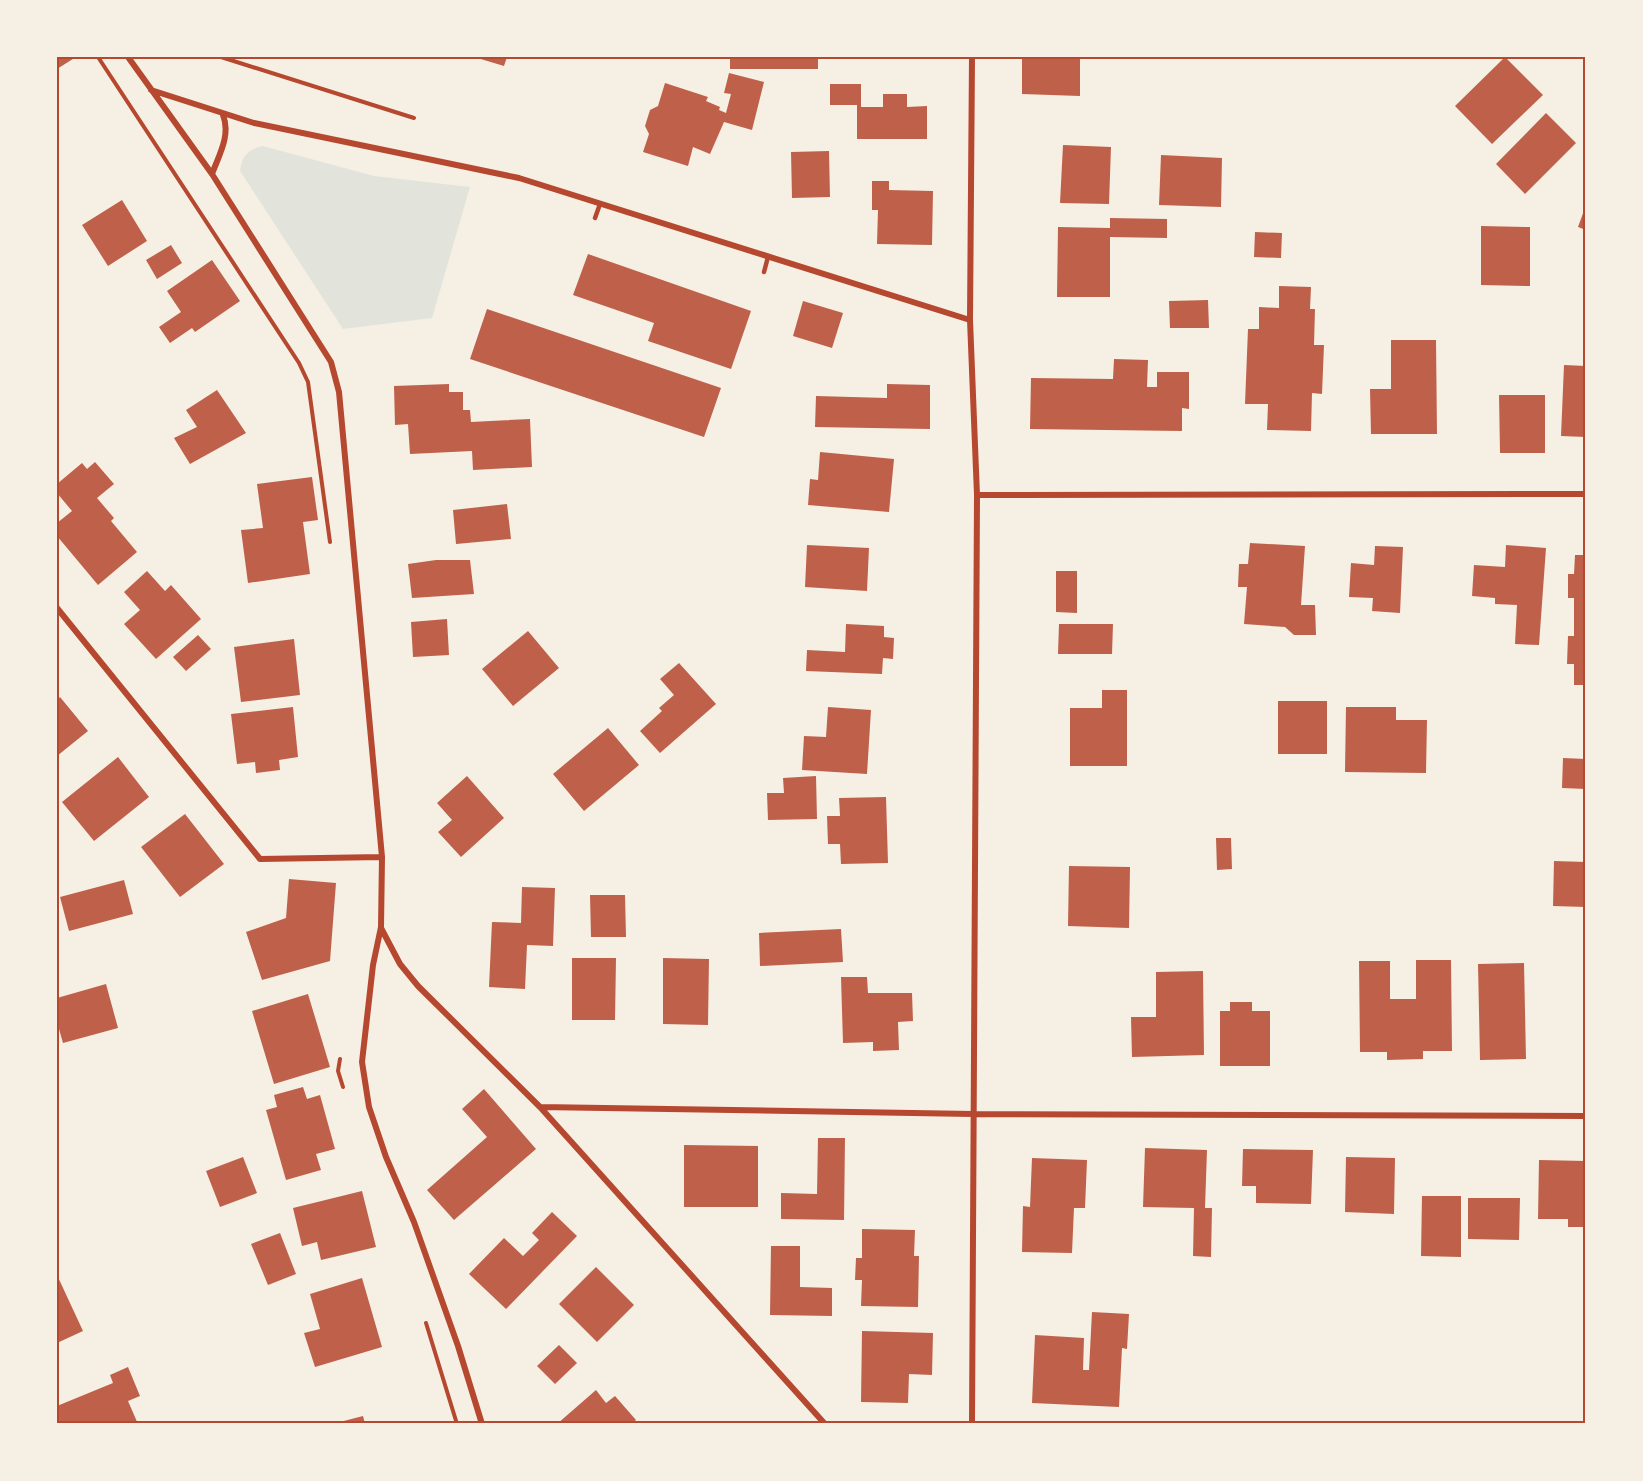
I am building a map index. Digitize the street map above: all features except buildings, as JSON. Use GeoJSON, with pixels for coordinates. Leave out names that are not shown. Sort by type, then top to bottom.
{"type":"FeatureCollection","features":[{"type":"Feature","properties":{"kind":"street"},"geometry":{"type":"LineString","coordinates":[[128,57],[212,174],[331,362],[339,392],[382,857],[381,927],[373,965],[362,1062],[369,1107],[386,1157],[414,1222],[458,1346],[482,1424]]}},
{"type":"Feature","properties":{"kind":"street"},"geometry":{"type":"LineString","coordinates":[[972,57],[970,320],[977,495],[972,1424]]}},
{"type":"Feature","properties":{"kind":"street"},"geometry":{"type":"LineString","coordinates":[[151,90],[223,115],[254,123],[519,178],[970,320]]}},
{"type":"Feature","properties":{"kind":"street"},"geometry":{"type":"LineString","coordinates":[[212,174],[226,134],[227,125],[223,115]]}},
{"type":"Feature","properties":{"kind":"street"},"geometry":{"type":"LineString","coordinates":[[977,495],[1586,494]]}},
{"type":"Feature","properties":{"kind":"street"},"geometry":{"type":"LineString","coordinates":[[57,608],[260,859],[382,857]]}},
{"type":"Feature","properties":{"kind":"street"},"geometry":{"type":"LineString","coordinates":[[381,927],[400,964],[418,986],[540,1107],[825,1424]]}},
{"type":"Feature","properties":{"kind":"street"},"geometry":{"type":"LineString","coordinates":[[540,1107],[973,1114],[1586,1116]]}},
{"type":"Feature","properties":{"kind":"lane"},"geometry":{"type":"LineString","coordinates":[[595,218],[600,204]]}},
{"type":"Feature","properties":{"kind":"lane"},"geometry":{"type":"LineString","coordinates":[[764,272],[768,257]]}},
{"type":"Feature","properties":{"kind":"path"},"geometry":{"type":"LineString","coordinates":[[98,57],[298,363],[308,382],[330,545]]}},
{"type":"Feature","properties":{"kind":"path"},"geometry":{"type":"LineString","coordinates":[[221,57],[414,118]]}},
{"type":"Feature","properties":{"kind":"path"},"geometry":{"type":"LineString","coordinates":[[341,1050],[338,1071],[345,1090]]}},
{"type":"Feature","properties":{"kind":"path"},"geometry":{"type":"LineString","coordinates":[[425,1320],[457,1424]]}},
{"type":"Feature","properties":{"kind":"shaded area"},"geometry":{"type":"Polygon","coordinates":[[[263,146],[374,176],[470,187],[432,318],[343,329],[240,171],[242,161],[247,154],[263,146]]]}}]}
